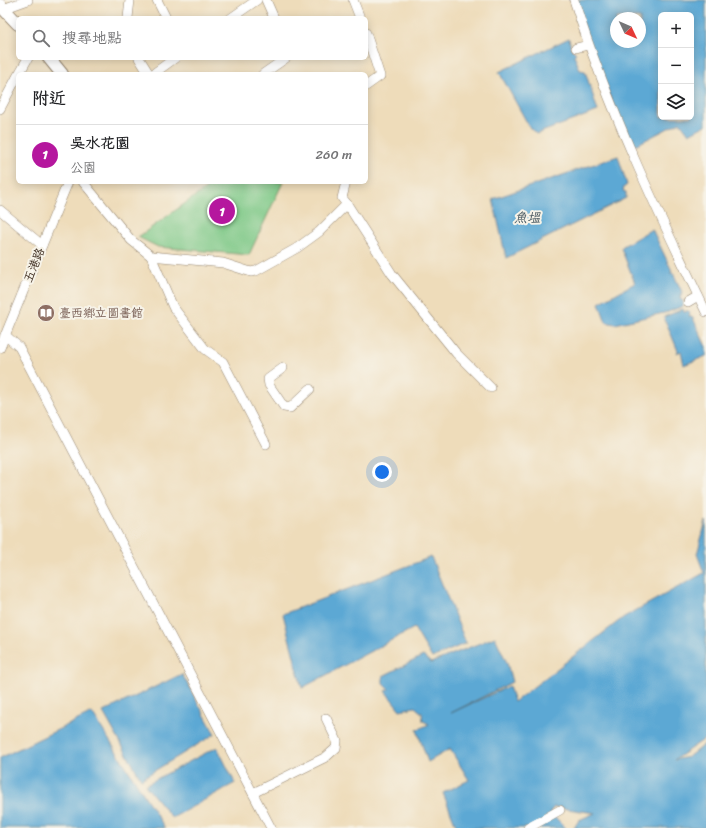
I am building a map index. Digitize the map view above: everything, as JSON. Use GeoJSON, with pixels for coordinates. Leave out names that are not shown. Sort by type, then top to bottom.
{"type":"FeatureCollection","features":[{"type":"Feature","properties":{"kind":"main road"},"geometry":{"type":"LineString","coordinates":[[2,7],[16,22]]}},
{"type":"Feature","properties":{"kind":"main road"},"geometry":{"type":"LineString","coordinates":[[51,60],[60,72]]}},
{"type":"Feature","properties":{"kind":"street"},"geometry":{"type":"LineString","coordinates":[[2,7],[28,0]]}},
{"type":"Feature","properties":{"kind":"street"},"geometry":{"type":"LineString","coordinates":[[157,0],[165,16]]}},
{"type":"Feature","properties":{"kind":"street"},"geometry":{"type":"LineString","coordinates":[[234,16],[256,0]]}},
{"type":"Feature","properties":{"kind":"street"},"geometry":{"type":"LineString","coordinates":[[266,0],[273,16]]}},
{"type":"Feature","properties":{"kind":"street"},"geometry":{"type":"LineString","coordinates":[[353,0],[359,16]]}},
{"type":"Feature","properties":{"kind":"street"},"geometry":{"type":"LineString","coordinates":[[574,0],[588,44],[653,201],[706,312]]}},
{"type":"Feature","properties":{"kind":"street"},"geometry":{"type":"LineString","coordinates":[[128,16],[129,1]]}},
{"type":"Feature","properties":{"kind":"street"},"geometry":{"type":"LineString","coordinates":[[368,39],[380,76],[368,85]]}},
{"type":"Feature","properties":{"kind":"street"},"geometry":{"type":"LineString","coordinates":[[576,48],[588,44]]}},
{"type":"Feature","properties":{"kind":"street"},"geometry":{"type":"LineString","coordinates":[[20,72],[27,60]]}},
{"type":"Feature","properties":{"kind":"street"},"geometry":{"type":"LineString","coordinates":[[140,60],[148,72]]}},
{"type":"Feature","properties":{"kind":"street"},"geometry":{"type":"LineString","coordinates":[[156,72],[172,60]]}},
{"type":"Feature","properties":{"kind":"street"},"geometry":{"type":"LineString","coordinates":[[266,72],[283,60]]}},
{"type":"Feature","properties":{"kind":"street"},"geometry":{"type":"LineString","coordinates":[[0,109],[16,79]]}},
{"type":"Feature","properties":{"kind":"street","name":"五港路"},"geometry":{"type":"LineString","coordinates":[[0,348],[67,184]]}},
{"type":"Feature","properties":{"kind":"street"},"geometry":{"type":"LineString","coordinates":[[85,184],[130,240],[151,256],[173,307],[205,349],[223,362],[266,444]]}},
{"type":"Feature","properties":{"kind":"street"},"geometry":{"type":"LineString","coordinates":[[346,184],[342,198],[392,274],[456,353],[491,388]]}},
{"type":"Feature","properties":{"kind":"street"},"geometry":{"type":"LineString","coordinates":[[151,256],[223,263],[251,272],[256,272],[297,248],[319,232],[347,204]]}},
{"type":"Feature","properties":{"kind":"street"},"geometry":{"type":"LineString","coordinates":[[0,210],[42,245]]}},
{"type":"Feature","properties":{"kind":"street"},"geometry":{"type":"LineString","coordinates":[[688,302],[698,296]]}},
{"type":"Feature","properties":{"kind":"street"},"geometry":{"type":"LineString","coordinates":[[5,335],[20,347],[271,828]]}},
{"type":"Feature","properties":{"kind":"street"},"geometry":{"type":"LineString","coordinates":[[283,368],[268,379],[269,385],[284,407],[290,408],[310,389]]}},
{"type":"Feature","properties":{"kind":"street"},"geometry":{"type":"LineString","coordinates":[[253,793],[326,757],[336,748],[337,741],[326,718]]}},
{"type":"Feature","properties":{"kind":"street"},"geometry":{"type":"LineString","coordinates":[[528,828],[560,810]]}},
{"type":"Feature","properties":{"kind":"green space"},"geometry":{"type":"Polygon","coordinates":[[[212,184],[282,184],[249,255],[158,247],[138,237],[212,184]]]}},
{"type":"Feature","properties":{"kind":"water"},"geometry":{"type":"Polygon","coordinates":[[[572,0],[706,0],[706,125],[689,134],[680,122],[630,148],[572,0]]]}},
{"type":"Feature","properties":{"kind":"water"},"geometry":{"type":"Polygon","coordinates":[[[569,38],[571,48],[576,53],[574,55],[580,70],[585,71],[598,111],[536,134],[530,128],[499,72],[569,38]]]}},
{"type":"Feature","properties":{"kind":"water","name":"魚塭"},"geometry":{"type":"Polygon","coordinates":[[[618,156],[627,185],[624,187],[623,191],[626,192],[626,198],[506,258],[493,199],[618,156]]]}},
{"type":"Feature","properties":{"kind":"water"},"geometry":{"type":"Polygon","coordinates":[[[652,229],[672,271],[670,273],[673,273],[682,292],[680,299],[683,301],[683,306],[668,312],[615,324],[606,322],[599,303],[635,283],[621,248],[652,229]]]}},
{"type":"Feature","properties":{"kind":"water"},"geometry":{"type":"Polygon","coordinates":[[[683,309],[684,312],[687,310],[690,313],[689,316],[693,318],[706,347],[706,356],[684,365],[681,351],[677,353],[678,351],[664,317],[683,309]]]}},
{"type":"Feature","properties":{"kind":"water"},"geometry":{"type":"Polygon","coordinates":[[[706,521],[706,738],[674,760],[688,757],[706,743],[706,828],[574,828],[579,820],[595,813],[554,807],[550,812],[566,828],[457,828],[443,793],[469,780],[450,749],[428,762],[417,730],[429,724],[423,721],[422,713],[415,707],[400,710],[385,691],[389,689],[383,683],[383,676],[423,656],[431,663],[495,637],[507,663],[512,682],[451,713],[509,686],[514,702],[624,617],[704,573],[697,554],[706,521]]]}},
{"type":"Feature","properties":{"kind":"water"},"geometry":{"type":"Polygon","coordinates":[[[431,557],[466,643],[432,658],[414,628],[302,688],[283,614],[431,557]]]}},
{"type":"Feature","properties":{"kind":"water"},"geometry":{"type":"Polygon","coordinates":[[[182,674],[215,734],[141,779],[103,712],[182,674]]]}},
{"type":"Feature","properties":{"kind":"water"},"geometry":{"type":"Polygon","coordinates":[[[92,713],[165,828],[0,828],[0,758],[92,713]]]}},
{"type":"Feature","properties":{"kind":"water"},"geometry":{"type":"Polygon","coordinates":[[[217,747],[235,783],[172,818],[145,785],[217,747]]]}},
{"type":"Feature","properties":{"kind":"place","name":"吳水花園"},"geometry":{"type":"Point","coordinates":[222,211]}},
{"type":"Feature","properties":{"kind":"place","name":"臺西鄉立圖書館"},"geometry":{"type":"Point","coordinates":[46,313]}}]}
